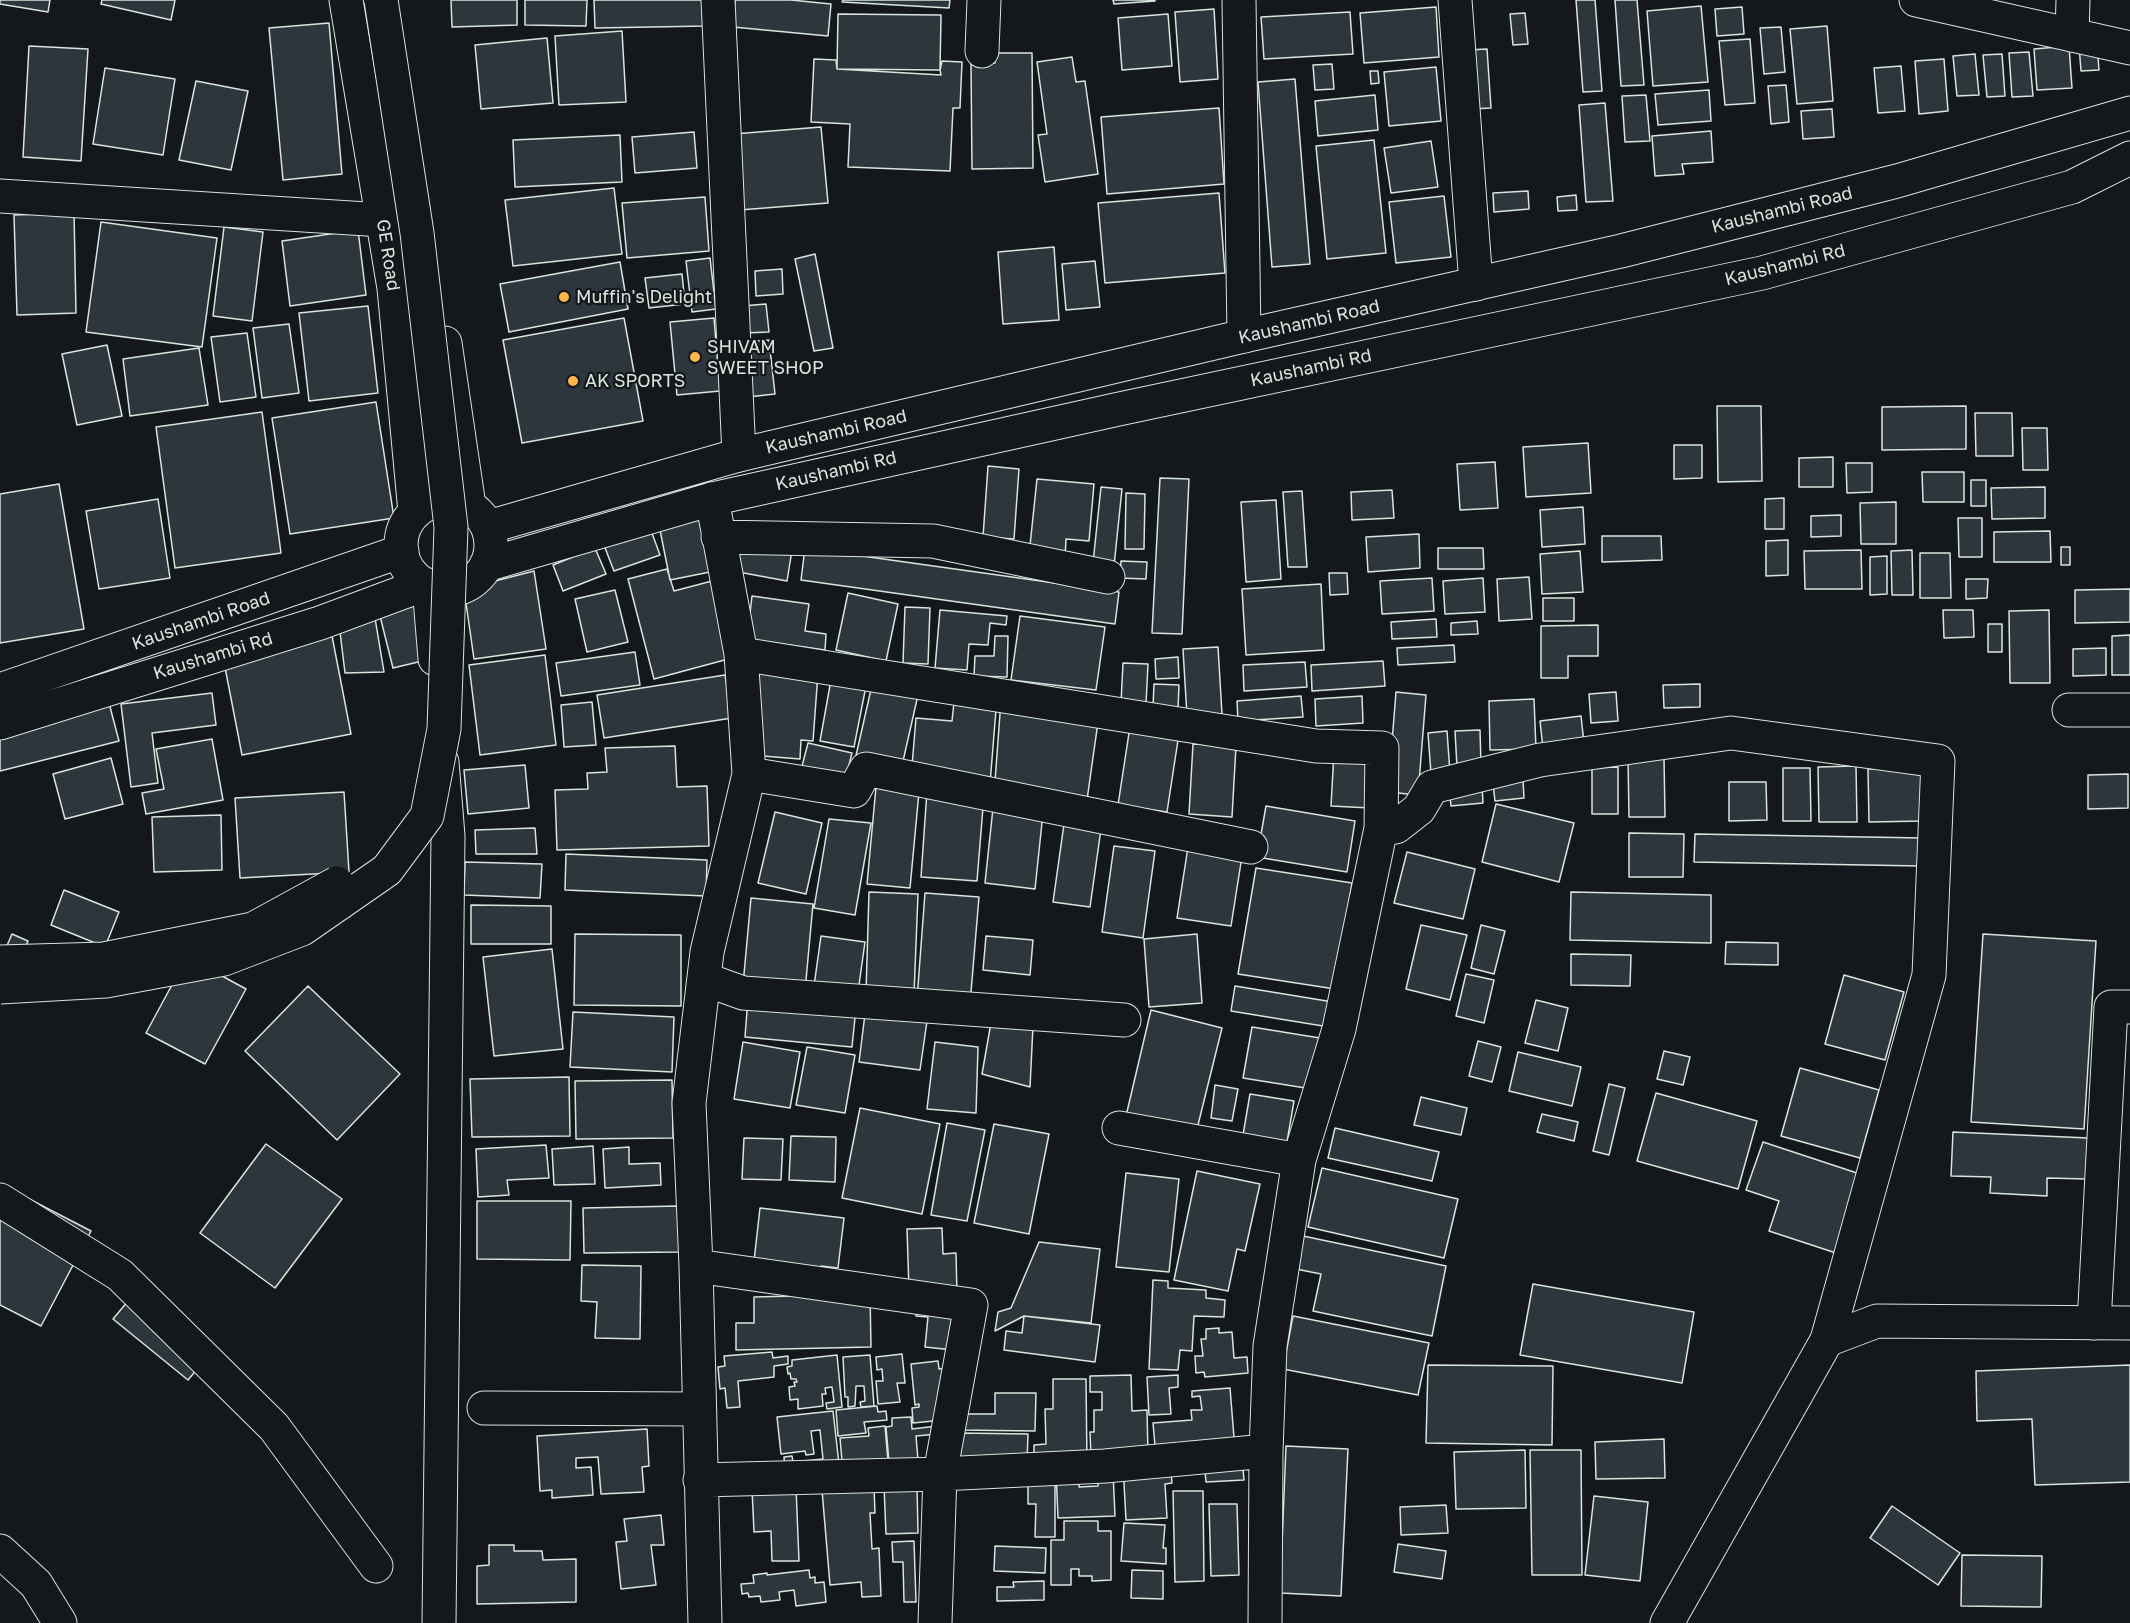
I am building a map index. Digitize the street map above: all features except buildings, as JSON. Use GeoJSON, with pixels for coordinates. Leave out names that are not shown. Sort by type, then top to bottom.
{"type":"FeatureCollection","features":[{"type":"Feature","properties":{"kind":"street","name":"GE Road"},"geometry":{"type":"LineString","coordinates":[[346,0],[394,288],[415,512]]}},
{"type":"Feature","properties":{"kind":"street"},"geometry":{"type":"LineString","coordinates":[[0,962],[104,959],[253,929],[382,858],[422,782],[435,710],[439,670],[436,614],[440,534],[430,417],[366,0]]}},
{"type":"Feature","properties":{"kind":"street"},"geometry":{"type":"LineString","coordinates":[[0,987],[106,981],[224,959],[302,930],[387,870],[427,816],[444,729],[451,527],[417,233],[381,0]]}},
{"type":"Feature","properties":{"kind":"street"},"geometry":{"type":"LineString","coordinates":[[395,0],[478,516],[491,540],[486,565],[466,585],[452,589],[427,585],[414,576],[406,564],[402,551],[402,536],[406,524],[415,512],[427,504],[441,500],[455,500],[478,516]]}},
{"type":"Feature","properties":{"kind":"street"},"geometry":{"type":"LineString","coordinates":[[718,0],[739,455]]}},
{"type":"Feature","properties":{"kind":"street"},"geometry":{"type":"LineString","coordinates":[[982,51],[984,0]]}},
{"type":"Feature","properties":{"kind":"street"},"geometry":{"type":"LineString","coordinates":[[1239,0],[1244,336]]}},
{"type":"Feature","properties":{"kind":"street"},"geometry":{"type":"LineString","coordinates":[[1455,0],[1476,284]]}},
{"type":"Feature","properties":{"kind":"street"},"geometry":{"type":"LineString","coordinates":[[1916,0],[2130,48]]}},
{"type":"Feature","properties":{"kind":"street"},"geometry":{"type":"LineString","coordinates":[[2072,35],[2073,0]]}},
{"type":"Feature","properties":{"kind":"street","name":"Kaushambi Road"},"geometry":{"type":"LineString","coordinates":[[478,516],[1244,336],[1621,251],[1897,182],[2130,113]]}},
{"type":"Feature","properties":{"kind":"street","name":"Kaushambi Rd"},"geometry":{"type":"LineString","coordinates":[[486,565],[712,499],[1130,406],[1762,273],[2072,187],[2130,158]]}},
{"type":"Feature","properties":{"kind":"street"},"geometry":{"type":"LineString","coordinates":[[0,196],[383,220]]}},
{"type":"Feature","properties":{"kind":"street"},"geometry":{"type":"LineString","coordinates":[[705,1623],[696,1266],[689,1103],[707,952],[749,774],[741,654],[712,499]]}},
{"type":"Feature","properties":{"kind":"street"},"geometry":{"type":"LineString","coordinates":[[718,537],[933,542],[1108,577]]}},
{"type":"Feature","properties":{"kind":"street","name":"Kaushambi Road"},"geometry":{"type":"LineString","coordinates":[[0,690],[402,551]]}},
{"type":"Feature","properties":{"kind":"street"},"geometry":{"type":"LineString","coordinates":[[427,585],[448,836],[439,1623]]}},
{"type":"Feature","properties":{"kind":"street","name":"Kaushambi Rd"},"geometry":{"type":"LineString","coordinates":[[0,723],[321,623],[427,585]]}},
{"type":"Feature","properties":{"kind":"street"},"geometry":{"type":"LineString","coordinates":[[741,654],[1316,746],[1382,748],[1381,828],[1339,1029],[1299,1160],[1270,1346],[1264,1623]]}},
{"type":"Feature","properties":{"kind":"street"},"geometry":{"type":"LineString","coordinates":[[2069,710],[2130,710]]}},
{"type":"Feature","properties":{"kind":"street"},"geometry":{"type":"LineString","coordinates":[[1381,828],[1396,827],[1419,809],[1432,787],[1540,760],[1731,733],[1938,761],[1929,975],[1827,1340],[1667,1623]]}},
{"type":"Feature","properties":{"kind":"street"},"geometry":{"type":"LineString","coordinates":[[749,774],[854,791],[866,770],[1251,847]]}},
{"type":"Feature","properties":{"kind":"street"},"geometry":{"type":"LineString","coordinates":[[704,979],[743,993],[1124,1020]]}},
{"type":"Feature","properties":{"kind":"street"},"geometry":{"type":"LineString","coordinates":[[2094,1323],[2111,1007],[2130,1007]]}},
{"type":"Feature","properties":{"kind":"street"},"geometry":{"type":"LineString","coordinates":[[1119,1128],[1299,1160]]}},
{"type":"Feature","properties":{"kind":"street"},"geometry":{"type":"LineString","coordinates":[[0,1200],[120,1275],[274,1427],[376,1566]]}},
{"type":"Feature","properties":{"kind":"street"},"geometry":{"type":"LineString","coordinates":[[696,1266],[971,1305],[940,1474],[935,1623]]}},
{"type":"Feature","properties":{"kind":"street"},"geometry":{"type":"LineString","coordinates":[[1827,1340],[1876,1321],[2130,1323]]}},
{"type":"Feature","properties":{"kind":"street"},"geometry":{"type":"LineString","coordinates":[[484,1408],[699,1409]]}},
{"type":"Feature","properties":{"kind":"street"},"geometry":{"type":"LineString","coordinates":[[700,1480],[940,1474],[1105,1466],[1266,1451]]}},
{"type":"Feature","properties":{"kind":"street"},"geometry":{"type":"LineString","coordinates":[[0,1551],[36,1584],[60,1623]]}},
{"type":"Feature","properties":{"kind":"place","name":"Muffin's Delight"},"geometry":{"type":"Point","coordinates":[564,297]}},
{"type":"Feature","properties":{"kind":"place","name":"SHIVAM SWEET SHOP"},"geometry":{"type":"Point","coordinates":[695,357]}},
{"type":"Feature","properties":{"kind":"place","name":"AK SPORTS"},"geometry":{"type":"Point","coordinates":[573,381]}}]}
